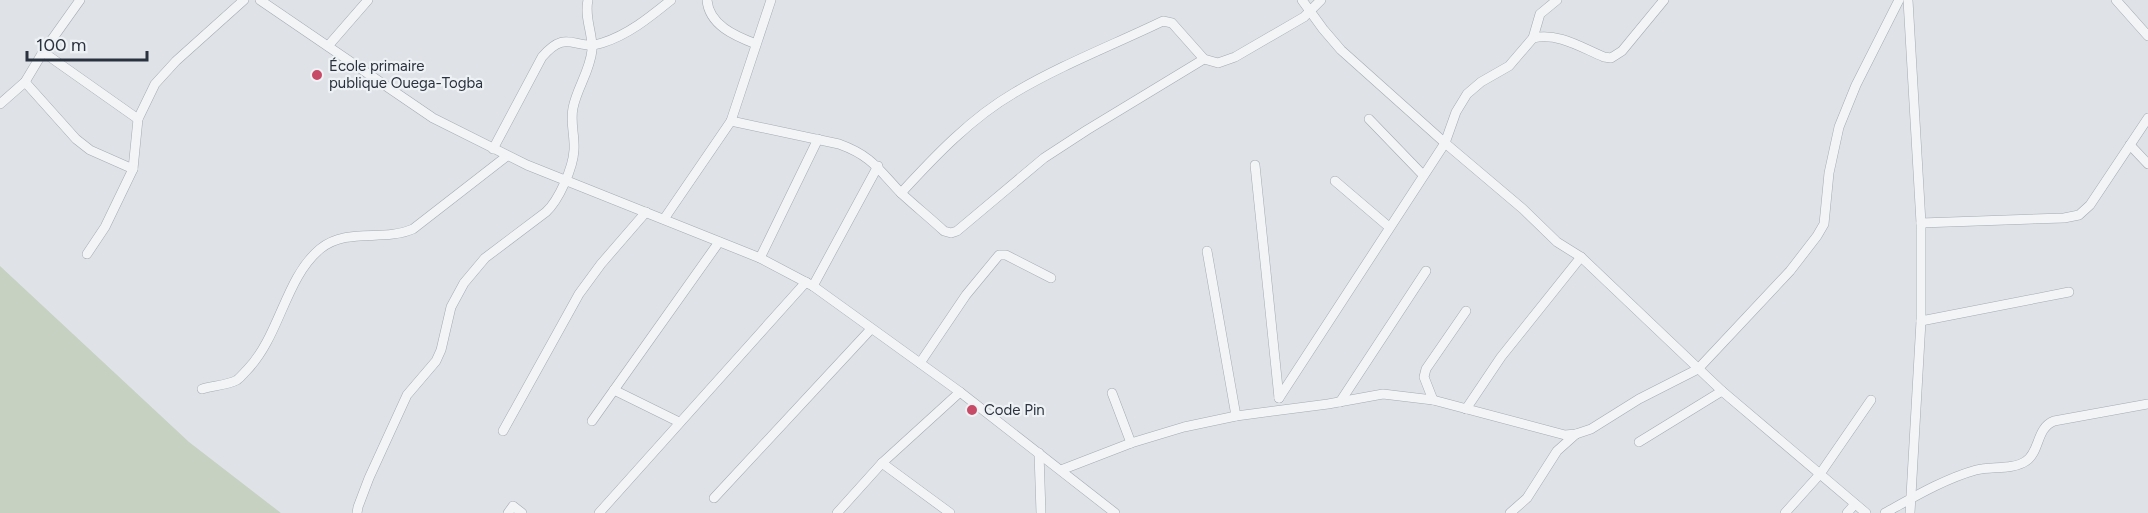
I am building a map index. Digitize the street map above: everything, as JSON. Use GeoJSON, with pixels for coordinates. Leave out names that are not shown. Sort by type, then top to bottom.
{"type":"FeatureCollection","features":[{"type":"Feature","properties":{"kind":"street"},"geometry":{"type":"LineString","coordinates":[[0,104],[25,82],[80,0]]}},
{"type":"Feature","properties":{"kind":"street"},"geometry":{"type":"LineString","coordinates":[[87,254],[105,227],[133,169],[138,119],[154,84],[243,0]]}},
{"type":"Feature","properties":{"kind":"street"},"geometry":{"type":"LineString","coordinates":[[260,0],[433,118],[493,149],[760,258],[810,284],[960,392],[1115,513]]}},
{"type":"Feature","properties":{"kind":"street"},"geometry":{"type":"LineString","coordinates":[[328,46],[368,0]]}},
{"type":"Feature","properties":{"kind":"street"},"geometry":{"type":"LineString","coordinates":[[357,513],[369,478],[407,395],[436,361],[441,350],[451,307],[464,283],[485,258],[555,204],[574,151],[572,111],[591,58],[592,46],[586,9],[588,0]]}},
{"type":"Feature","properties":{"kind":"street"},"geometry":{"type":"LineString","coordinates":[[493,149],[542,57],[551,47],[564,41],[592,46],[614,39],[626,33],[671,0]]}},
{"type":"Feature","properties":{"kind":"street"},"geometry":{"type":"LineString","coordinates":[[707,0],[714,19],[727,30],[756,44]]}},
{"type":"Feature","properties":{"kind":"street"},"geometry":{"type":"LineString","coordinates":[[664,219],[731,121],[771,0]]}},
{"type":"Feature","properties":{"kind":"street"},"geometry":{"type":"LineString","coordinates":[[1302,0],[1341,50],[1523,209],[1557,242],[1581,257],[1722,391],[1866,513]]}},
{"type":"Feature","properties":{"kind":"street"},"geometry":{"type":"LineString","coordinates":[[901,193],[932,159],[990,109],[1013,93],[1048,74],[1163,21],[1172,23],[1204,60],[1211,63],[1224,62],[1311,13],[1322,0]]}},
{"type":"Feature","properties":{"kind":"street"},"geometry":{"type":"LineString","coordinates":[[1280,398],[1445,143],[1456,112],[1467,94],[1481,82],[1506,69],[1533,38],[1540,14],[1557,0]]}},
{"type":"Feature","properties":{"kind":"street"},"geometry":{"type":"LineString","coordinates":[[1533,38],[1559,39],[1611,58],[1622,51],[1664,0]]}},
{"type":"Feature","properties":{"kind":"street"},"geometry":{"type":"LineString","coordinates":[[1060,470],[1131,443],[1184,427],[1236,416],[1383,394],[1433,400],[1565,435],[1591,429],[1639,399],[1698,369],[1790,272],[1818,236],[1824,224],[1829,173],[1839,127],[1856,85],[1899,0]]}},
{"type":"Feature","properties":{"kind":"street"},"geometry":{"type":"LineString","coordinates":[[1908,0],[1921,223],[1921,321],[1910,513]]}},
{"type":"Feature","properties":{"kind":"street"},"geometry":{"type":"LineString","coordinates":[[2116,0],[2148,36]]}},
{"type":"Feature","properties":{"kind":"street"},"geometry":{"type":"LineString","coordinates":[[43,52],[138,119]]}},
{"type":"Feature","properties":{"kind":"street"},"geometry":{"type":"LineString","coordinates":[[731,121],[818,139],[855,150],[878,166],[901,193],[944,231],[951,233],[957,231],[1044,158],[1204,60]]}},
{"type":"Feature","properties":{"kind":"street"},"geometry":{"type":"LineString","coordinates":[[25,82],[76,139],[90,150],[133,169]]}},
{"type":"Feature","properties":{"kind":"street"},"geometry":{"type":"LineString","coordinates":[[1921,223],[2064,218],[2079,215],[2090,205],[2148,118]]}},
{"type":"Feature","properties":{"kind":"street"},"geometry":{"type":"LineString","coordinates":[[1369,119],[1424,176]]}},
{"type":"Feature","properties":{"kind":"street"},"geometry":{"type":"LineString","coordinates":[[760,258],[818,139]]}},
{"type":"Feature","properties":{"kind":"street"},"geometry":{"type":"LineString","coordinates":[[2130,145],[2148,164]]}},
{"type":"Feature","properties":{"kind":"street"},"geometry":{"type":"LineString","coordinates":[[202,389],[237,380],[254,362],[264,348],[301,272],[320,249],[346,236],[394,235],[412,229],[507,156]]}},
{"type":"Feature","properties":{"kind":"street"},"geometry":{"type":"LineString","coordinates":[[1255,165],[1282,409]]}},
{"type":"Feature","properties":{"kind":"street"},"geometry":{"type":"LineString","coordinates":[[599,513],[679,422],[810,284],[878,166]]}},
{"type":"Feature","properties":{"kind":"street"},"geometry":{"type":"LineString","coordinates":[[1335,181],[1389,227]]}},
{"type":"Feature","properties":{"kind":"street"},"geometry":{"type":"LineString","coordinates":[[502,431],[579,294],[601,264],[646,212]]}},
{"type":"Feature","properties":{"kind":"street"},"geometry":{"type":"LineString","coordinates":[[592,421],[719,242]]}},
{"type":"Feature","properties":{"kind":"street"},"geometry":{"type":"LineString","coordinates":[[1207,251],[1236,416]]}},
{"type":"Feature","properties":{"kind":"street"},"geometry":{"type":"LineString","coordinates":[[920,363],[966,295],[999,255],[1006,255],[1051,278]]}},
{"type":"Feature","properties":{"kind":"street"},"geometry":{"type":"LineString","coordinates":[[1466,409],[1501,357],[1581,257]]}},
{"type":"Feature","properties":{"kind":"street"},"geometry":{"type":"LineString","coordinates":[[1340,402],[1426,272]]}},
{"type":"Feature","properties":{"kind":"street"},"geometry":{"type":"LineString","coordinates":[[1921,321],[2069,292]]}},
{"type":"Feature","properties":{"kind":"street"},"geometry":{"type":"LineString","coordinates":[[1433,400],[1424,378],[1426,369],[1466,311]]}},
{"type":"Feature","properties":{"kind":"street"},"geometry":{"type":"LineString","coordinates":[[714,498],[871,329]]}},
{"type":"Feature","properties":{"kind":"street"},"geometry":{"type":"LineString","coordinates":[[614,390],[679,422]]}},
{"type":"Feature","properties":{"kind":"street"},"geometry":{"type":"LineString","coordinates":[[1639,442],[1722,391]]}},
{"type":"Feature","properties":{"kind":"street"},"geometry":{"type":"LineString","coordinates":[[841,511],[882,463],[960,392]]}},
{"type":"Feature","properties":{"kind":"street"},"geometry":{"type":"LineString","coordinates":[[1112,393],[1131,443]]}},
{"type":"Feature","properties":{"kind":"street"},"geometry":{"type":"LineString","coordinates":[[1785,513],[1820,474],[1871,400]]}},
{"type":"Feature","properties":{"kind":"street"},"geometry":{"type":"LineString","coordinates":[[1885,513],[1911,498],[1976,470],[2024,463],[2030,458],[2045,427],[2054,421],[2148,404]]}},
{"type":"Feature","properties":{"kind":"street"},"geometry":{"type":"LineString","coordinates":[[1510,513],[1527,498],[1557,451],[1576,434]]}},
{"type":"Feature","properties":{"kind":"street"},"geometry":{"type":"LineString","coordinates":[[1039,453],[1041,513]]}},
{"type":"Feature","properties":{"kind":"street"},"geometry":{"type":"LineString","coordinates":[[882,463],[950,513]]}},
{"type":"Feature","properties":{"kind":"street"},"geometry":{"type":"LineString","coordinates":[[1847,513],[1855,504]]}},
{"type":"Feature","properties":{"kind":"street"},"geometry":{"type":"LineString","coordinates":[[508,513],[513,506],[522,513]]}},
{"type":"Feature","properties":{"kind":"green space"},"geometry":{"type":"Polygon","coordinates":[[[0,266],[189,442],[281,513],[0,513],[0,266]]]}},
{"type":"Feature","properties":{"kind":"place","name":"École primaire publique Ouega-Togba"},"geometry":{"type":"Point","coordinates":[317,75]}},
{"type":"Feature","properties":{"kind":"place","name":"Code Pin"},"geometry":{"type":"Point","coordinates":[972,410]}}]}
